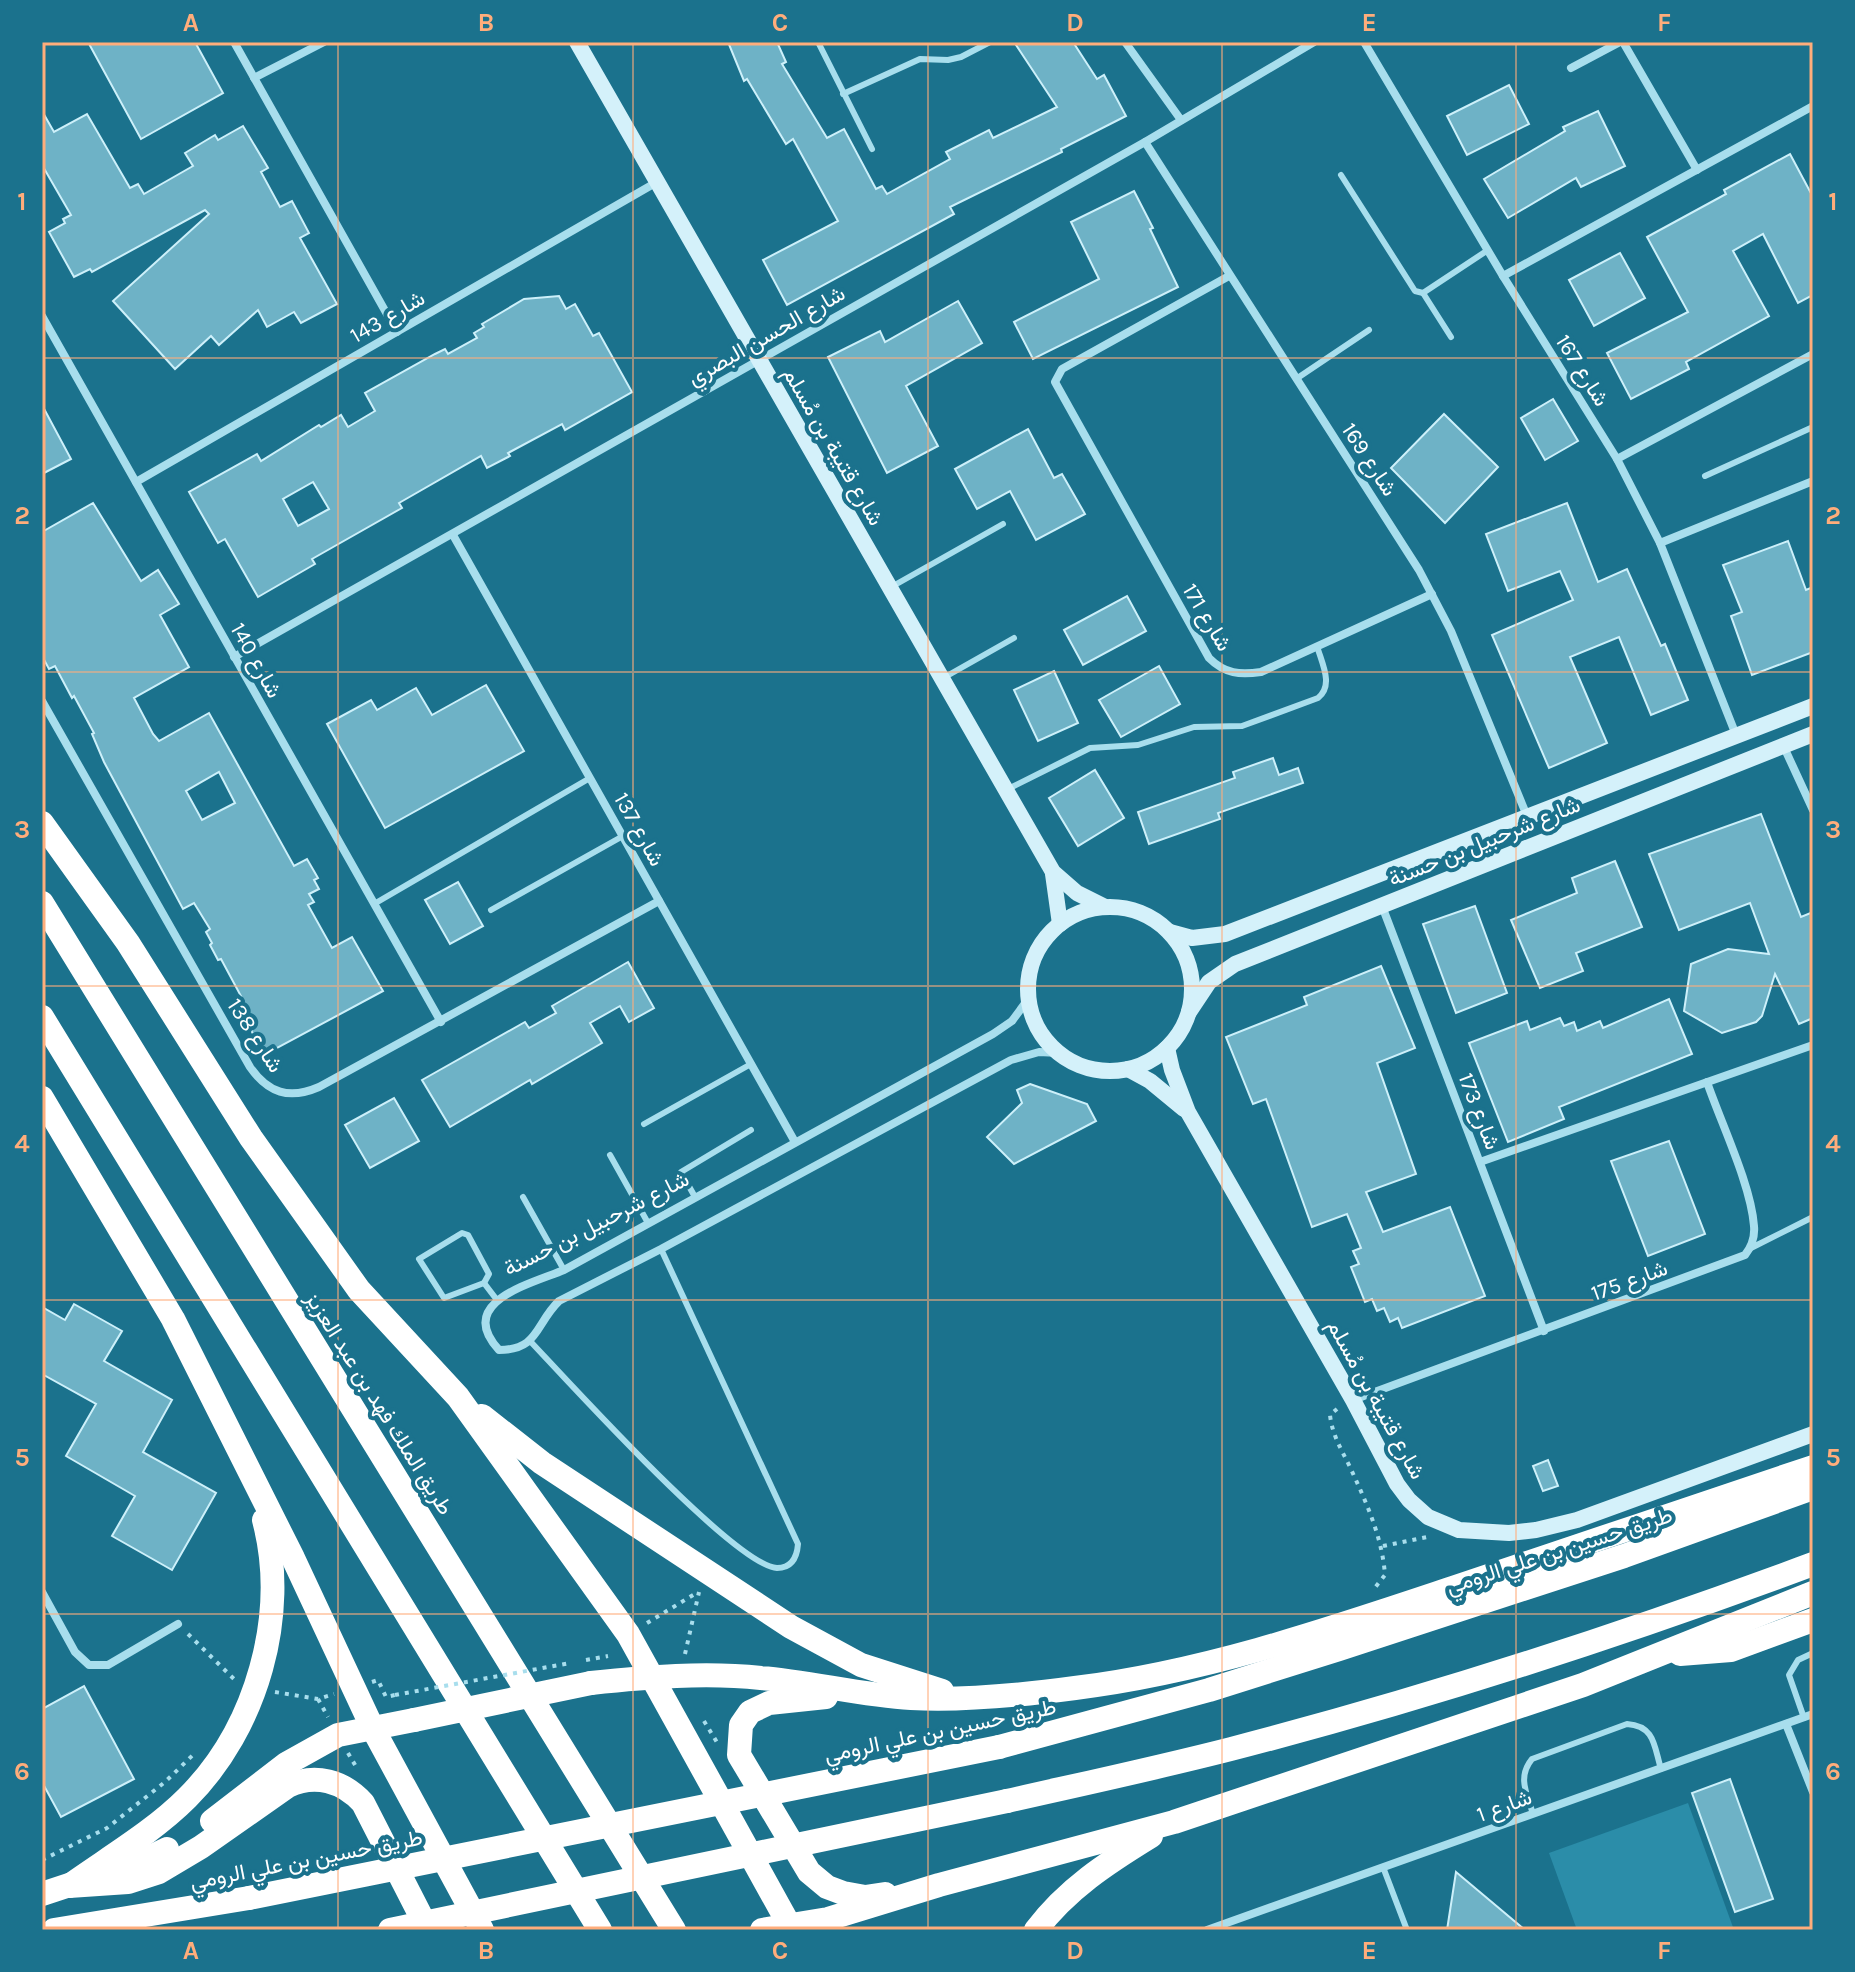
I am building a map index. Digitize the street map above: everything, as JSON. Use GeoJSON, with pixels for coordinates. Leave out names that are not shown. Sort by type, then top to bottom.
{"type":"FeatureCollection","features":[{"type":"Feature","properties":{"kind":"highway"},"geometry":{"type":"LineString","coordinates":[[42,823],[128,943],[251,1138],[359,1290],[458,1397],[628,1634],[790,1928]]}},
{"type":"Feature","properties":{"kind":"highway","name":"طريق الملك فهد بن عبد العزيز"},"geometry":{"type":"LineString","coordinates":[[42,903],[674,1930]]}},
{"type":"Feature","properties":{"kind":"highway"},"geometry":{"type":"LineString","coordinates":[[42,1017],[600,1930]]}},
{"type":"Feature","properties":{"kind":"highway"},"geometry":{"type":"LineString","coordinates":[[42,1098],[173,1319],[293,1558],[372,1727],[482,1930]]}},
{"type":"Feature","properties":{"kind":"highway"},"geometry":{"type":"LineString","coordinates":[[458,1397],[542,1463],[791,1627],[861,1665],[963,1698]]}},
{"type":"Feature","properties":{"kind":"highway"},"geometry":{"type":"LineString","coordinates":[[69,1886],[187,1797],[225,1748],[254,1688],[269,1629],[274,1588],[263,1516],[235,1443]]}},
{"type":"Feature","properties":{"kind":"highway"},"geometry":{"type":"LineString","coordinates":[[42,1894],[159,1853],[198,1830],[277,1770],[338,1735],[591,1683],[653,1677],[754,1677],[856,1693],[915,1698],[963,1698],[1076,1688],[1130,1679],[1308,1637],[1813,1467]]}},
{"type":"Feature","properties":{"kind":"highway","name":"طريق حسين بن علي الرومي"},"geometry":{"type":"LineString","coordinates":[[54,1930],[249,1898],[999,1747],[1209,1690],[1339,1649],[1624,1556],[1813,1488]]}},
{"type":"Feature","properties":{"kind":"highway"},"geometry":{"type":"LineString","coordinates":[[390,1930],[1007,1801],[1229,1750],[1344,1718],[1643,1625],[1813,1564]]}},
{"type":"Feature","properties":{"kind":"highway"},"geometry":{"type":"LineString","coordinates":[[762,1930],[790,1928],[828,1919],[939,1885],[1174,1822],[1583,1685],[1813,1593]]}},
{"type":"Feature","properties":{"kind":"highway"},"geometry":{"type":"LineString","coordinates":[[1658,1655],[1731,1650],[1813,1620]]}},
{"type":"Feature","properties":{"kind":"highway"},"geometry":{"type":"LineString","coordinates":[[856,1693],[769,1703],[750,1712],[741,1725],[739,1755],[809,1872],[827,1887],[865,1897],[939,1885]]}},
{"type":"Feature","properties":{"kind":"highway"},"geometry":{"type":"LineString","coordinates":[[69,1886],[141,1880],[201,1847],[288,1786],[303,1780],[326,1780],[349,1789],[363,1803],[428,1930]]}},
{"type":"Feature","properties":{"kind":"highway"},"geometry":{"type":"LineString","coordinates":[[1036,1930],[1052,1909],[1096,1870],[1174,1822]]}},
{"type":"Feature","properties":{"kind":"street"},"geometry":{"type":"LineString","coordinates":[[234,42],[397,332]]}},
{"type":"Feature","properties":{"kind":"street"},"geometry":{"type":"LineString","coordinates":[[254,78],[324,42]]}},
{"type":"Feature","properties":{"kind":"street","name":"شارع قتيبة بن مُسلم"},"geometry":{"type":"LineString","coordinates":[[577,42],[1053,872],[1077,893],[1105,907]]}},
{"type":"Feature","properties":{"kind":"street"},"geometry":{"type":"LineString","coordinates":[[1125,42],[1181,120]]}},
{"type":"Feature","properties":{"kind":"street","name":"شارع الحسن البصري"},"geometry":{"type":"LineString","coordinates":[[234,657],[1145,142],[1314,42]]}},
{"type":"Feature","properties":{"kind":"street","name":"شارع 167"},"geometry":{"type":"LineString","coordinates":[[1364,42],[1503,276],[1617,459],[1660,543],[1736,735]]}},
{"type":"Feature","properties":{"kind":"street"},"geometry":{"type":"LineString","coordinates":[[1571,68],[1622,42],[1697,170]]}},
{"type":"Feature","properties":{"kind":"street"},"geometry":{"type":"LineString","coordinates":[[1503,276],[1813,106]]}},
{"type":"Feature","properties":{"kind":"street","name":"شارع 169"},"geometry":{"type":"LineString","coordinates":[[1145,142],[1399,536],[1432,594],[1463,659],[1527,817]]}},
{"type":"Feature","properties":{"kind":"street","name":"شارع 143"},"geometry":{"type":"LineString","coordinates":[[136,482],[657,182]]}},
{"type":"Feature","properties":{"kind":"street","name":"شارع 171"},"geometry":{"type":"LineString","coordinates":[[1229,276],[1062,369],[1055,382],[1209,658],[1218,667],[1244,675],[1261,672],[1432,594]]}},
{"type":"Feature","properties":{"kind":"street","name":"شارع 140"},"geometry":{"type":"LineString","coordinates":[[42,316],[441,1022]]}},
{"type":"Feature","properties":{"kind":"street"},"geometry":{"type":"LineString","coordinates":[[1617,459],[1813,354]]}},
{"type":"Feature","properties":{"kind":"street"},"geometry":{"type":"LineString","coordinates":[[1660,543],[1813,481]]}},
{"type":"Feature","properties":{"kind":"street","name":"شارع 137"},"geometry":{"type":"LineString","coordinates":[[453,535],[795,1142]]}},
{"type":"Feature","properties":{"kind":"street","name":"شارع 138"},"geometry":{"type":"LineString","coordinates":[[42,701],[250,1067],[266,1086],[287,1095],[308,1092],[659,901]]}},
{"type":"Feature","properties":{"kind":"street","name":"شارع شرحبيل بن حسنة"},"geometry":{"type":"LineString","coordinates":[[1170,932],[1192,938],[1225,934],[1813,706]]}},
{"type":"Feature","properties":{"kind":"street","name":"شارع شرحبيل بن حسنة"},"geometry":{"type":"LineString","coordinates":[[1189,1012],[1203,989],[1226,968],[1813,734]]}},
{"type":"Feature","properties":{"kind":"street"},"geometry":{"type":"LineString","coordinates":[[1783,745],[1813,810]]}},
{"type":"Feature","properties":{"kind":"street","name":"شارع قتيبة بن مُسلم"},"geometry":{"type":"LineString","coordinates":[[1053,872],[1060,924]]}},
{"type":"Feature","properties":{"kind":"street","name":"شارع 173"},"geometry":{"type":"LineString","coordinates":[[1382,905],[1544,1331]]}},
{"type":"Feature","properties":{"kind":"street"},"geometry":{"type":"LineString","coordinates":[[1105,907],[1147,915],[1170,932],[1190,970],[1192,998],[1184,1025],[1167,1048],[1128,1069],[1099,1070],[1071,1061],[1059,1053],[1037,1026],[1029,998],[1029,974],[1035,955],[1046,938],[1060,924],[1077,914],[1105,907]]}},
{"type":"Feature","properties":{"kind":"street","name":"شارع شرحبيل بن حسنة"},"geometry":{"type":"LineString","coordinates":[[530,1341],[515,1350],[499,1350],[489,1340],[485,1326],[486,1312],[497,1300],[511,1292],[564,1270],[993,1034],[1012,1021],[1029,998]]}},
{"type":"Feature","properties":{"kind":"street"},"geometry":{"type":"LineString","coordinates":[[1480,1162],[1813,1045]]}},
{"type":"Feature","properties":{"kind":"street","name":"شارع قتيبة بن مُسلم"},"geometry":{"type":"LineString","coordinates":[[1167,1048],[1188,1112],[1353,1400],[1397,1484],[1428,1517],[1459,1530],[1509,1533],[1536,1530],[1577,1520],[1813,1434]]}},
{"type":"Feature","properties":{"kind":"street"},"geometry":{"type":"LineString","coordinates":[[530,1341],[540,1330],[547,1312],[559,1301],[1011,1060],[1039,1052],[1059,1053]]}},
{"type":"Feature","properties":{"kind":"street","name":"شارع قتيبة بن مُسلم"},"geometry":{"type":"LineString","coordinates":[[1128,1069],[1160,1088],[1188,1112]]}},
{"type":"Feature","properties":{"kind":"street"},"geometry":{"type":"LineString","coordinates":[[1707,1082],[1748,1195],[1754,1228],[1751,1248]]}},
{"type":"Feature","properties":{"kind":"street","name":"شارع 175"},"geometry":{"type":"LineString","coordinates":[[1353,1400],[1738,1260],[1751,1248]]}},
{"type":"Feature","properties":{"kind":"street"},"geometry":{"type":"LineString","coordinates":[[42,1592],[46,1610],[75,1652],[89,1665],[108,1665],[178,1624]]}},
{"type":"Feature","properties":{"kind":"street","name":"شارع 1"},"geometry":{"type":"LineString","coordinates":[[1207,1930],[1808,1716]]}},
{"type":"Feature","properties":{"kind":"street"},"geometry":{"type":"LineString","coordinates":[[1786,1724],[1813,1792]]}},
{"type":"Feature","properties":{"kind":"lane"},"geometry":{"type":"LineString","coordinates":[[818,42],[872,149]]}},
{"type":"Feature","properties":{"kind":"lane"},"geometry":{"type":"LineString","coordinates":[[843,94],[920,59],[961,57],[990,42]]}},
{"type":"Feature","properties":{"kind":"lane"},"geometry":{"type":"LineString","coordinates":[[1341,175],[1415,291],[1423,293],[1451,337]]}},
{"type":"Feature","properties":{"kind":"lane"},"geometry":{"type":"LineString","coordinates":[[1423,293],[1488,250]]}},
{"type":"Feature","properties":{"kind":"lane"},"geometry":{"type":"LineString","coordinates":[[1296,379],[1369,330]]}},
{"type":"Feature","properties":{"kind":"lane"},"geometry":{"type":"LineString","coordinates":[[1705,476],[1813,427]]}},
{"type":"Feature","properties":{"kind":"lane"},"geometry":{"type":"LineString","coordinates":[[889,588],[1003,524]]}},
{"type":"Feature","properties":{"kind":"lane"},"geometry":{"type":"LineString","coordinates":[[941,678],[1014,638]]}},
{"type":"Feature","properties":{"kind":"lane"},"geometry":{"type":"LineString","coordinates":[[1006,790],[1090,748],[1138,745],[1194,727],[1242,726],[1318,698],[1325,692],[1327,683],[1317,646]]}},
{"type":"Feature","properties":{"kind":"lane"},"geometry":{"type":"LineString","coordinates":[[374,904],[590,778]]}},
{"type":"Feature","properties":{"kind":"lane"},"geometry":{"type":"LineString","coordinates":[[491,910],[623,836]]}},
{"type":"Feature","properties":{"kind":"lane"},"geometry":{"type":"LineString","coordinates":[[644,1124],[751,1064]]}},
{"type":"Feature","properties":{"kind":"lane"},"geometry":{"type":"LineString","coordinates":[[695,1197],[681,1172],[751,1130]]}},
{"type":"Feature","properties":{"kind":"lane"},"geometry":{"type":"LineString","coordinates":[[610,1155],[648,1223]]}},
{"type":"Feature","properties":{"kind":"lane"},"geometry":{"type":"LineString","coordinates":[[523,1197],[564,1270]]}},
{"type":"Feature","properties":{"kind":"lane"},"geometry":{"type":"LineString","coordinates":[[1751,1248],[1813,1217]]}},
{"type":"Feature","properties":{"kind":"lane"},"geometry":{"type":"LineString","coordinates":[[465,1233],[489,1273],[484,1283],[444,1298],[419,1259],[465,1233]]}},
{"type":"Feature","properties":{"kind":"lane"},"geometry":{"type":"LineString","coordinates":[[530,1341],[659,1477],[750,1556],[778,1568],[790,1565],[797,1556],[798,1544],[661,1249]]}},
{"type":"Feature","properties":{"kind":"lane"},"geometry":{"type":"LineString","coordinates":[[484,1283],[497,1300]]}},
{"type":"Feature","properties":{"kind":"lane"},"geometry":{"type":"LineString","coordinates":[[1808,1716],[1789,1675],[1798,1660],[1813,1653]]}},
{"type":"Feature","properties":{"kind":"lane"},"geometry":{"type":"LineString","coordinates":[[1533,1814],[1522,1779],[1524,1768],[1532,1759],[1627,1724],[1641,1725],[1650,1733],[1661,1769]]}},
{"type":"Feature","properties":{"kind":"lane"},"geometry":{"type":"LineString","coordinates":[[1383,1867],[1407,1930]]}},
{"type":"Feature","properties":{"kind":"path"},"geometry":{"type":"LineString","coordinates":[[1353,1400],[1330,1415],[1331,1431],[1361,1491],[1383,1546],[1385,1575],[1368,1593]]}},
{"type":"Feature","properties":{"kind":"path"},"geometry":{"type":"LineString","coordinates":[[1383,1546],[1459,1530]]}},
{"type":"Feature","properties":{"kind":"path"},"geometry":{"type":"LineString","coordinates":[[395,1695],[608,1656],[613,1646],[628,1634],[700,1591]]}},
{"type":"Feature","properties":{"kind":"path"},"geometry":{"type":"LineString","coordinates":[[178,1624],[238,1682],[254,1688],[318,1699]]}},
{"type":"Feature","properties":{"kind":"path"},"geometry":{"type":"LineString","coordinates":[[42,1860],[107,1828],[165,1782],[197,1751]]}},
{"type":"Feature","properties":{"kind":"shaded area"},"geometry":{"type":"Polygon","coordinates":[[[1688,1803],[1734,1930],[1577,1930],[1549,1853],[1688,1803]]]}},
{"type":"Feature","properties":{"kind":"building"},"geometry":{"type":"Polygon","coordinates":[[[88,42],[195,42],[223,93],[141,139],[88,42]]]}},
{"type":"Feature","properties":{"kind":"building"},"geometry":{"type":"Polygon","coordinates":[[[728,42],[777,42],[786,62],[782,64],[827,138],[844,129],[876,189],[882,186],[887,194],[950,159],[946,152],[989,130],[993,138],[1057,107],[1014,42],[1073,42],[1097,79],[1104,75],[1126,116],[1061,149],[1062,152],[950,207],[954,214],[787,305],[763,260],[838,221],[793,139],[786,144],[747,79],[744,81],[728,42]]]}},
{"type":"Feature","properties":{"kind":"building"},"geometry":{"type":"Polygon","coordinates":[[[1509,85],[1529,124],[1467,155],[1447,116],[1509,85]]]}},
{"type":"Feature","properties":{"kind":"building"},"geometry":{"type":"Polygon","coordinates":[[[42,111],[54,132],[87,114],[130,188],[138,184],[144,194],[193,166],[185,153],[215,135],[218,140],[243,126],[268,168],[261,172],[280,207],[292,201],[309,233],[300,238],[337,304],[301,323],[294,312],[267,327],[258,310],[219,345],[211,336],[175,369],[113,301],[209,214],[205,210],[92,272],[90,269],[74,277],[49,232],[65,223],[63,219],[71,215],[42,165],[42,111]]]}},
{"type":"Feature","properties":{"kind":"building"},"geometry":{"type":"Polygon","coordinates":[[[1598,111],[1625,166],[1581,187],[1576,178],[1508,218],[1484,179],[1565,131],[1563,127],[1598,111]]]}},
{"type":"Feature","properties":{"kind":"building"},"geometry":{"type":"Polygon","coordinates":[[[1790,154],[1813,197],[1813,295],[1798,303],[1763,234],[1733,251],[1769,316],[1686,362],[1689,369],[1631,399],[1607,353],[1688,312],[1647,237],[1726,194],[1724,190],[1790,154]]]}},
{"type":"Feature","properties":{"kind":"building"},"geometry":{"type":"Polygon","coordinates":[[[1134,191],[1178,287],[1033,359],[1014,322],[1099,279],[1071,222],[1134,191]]]}},
{"type":"Feature","properties":{"kind":"building"},"geometry":{"type":"Polygon","coordinates":[[[1620,253],[1645,298],[1594,326],[1569,280],[1620,253]]]}},
{"type":"Feature","properties":{"kind":"building"},"geometry":{"type":"Polygon","coordinates":[[[559,296],[566,309],[575,304],[593,336],[599,333],[632,392],[565,430],[562,424],[487,468],[481,456],[399,503],[402,508],[312,559],[315,564],[258,597],[225,539],[218,543],[189,492],[257,454],[261,461],[341,415],[348,427],[375,411],[365,393],[445,349],[448,354],[477,338],[474,333],[484,327],[482,324],[524,299],[559,296]],[[313,482],[283,499],[298,526],[329,509],[313,482]]]}},
{"type":"Feature","properties":{"kind":"building"},"geometry":{"type":"Polygon","coordinates":[[[958,301],[982,343],[906,386],[938,446],[887,473],[828,357],[880,331],[885,342],[958,301]]]}},
{"type":"Feature","properties":{"kind":"building"},"geometry":{"type":"Polygon","coordinates":[[[1553,399],[1578,441],[1545,460],[1521,418],[1553,399]]]}},
{"type":"Feature","properties":{"kind":"building"},"geometry":{"type":"Polygon","coordinates":[[[42,405],[71,459],[42,474],[42,405]]]}},
{"type":"Feature","properties":{"kind":"building"},"geometry":{"type":"Polygon","coordinates":[[[1444,414],[1498,467],[1445,523],[1391,468],[1444,414]]]}},
{"type":"Feature","properties":{"kind":"building"},"geometry":{"type":"Polygon","coordinates":[[[1028,429],[1054,478],[1062,474],[1085,514],[1036,540],[1010,491],[977,509],[955,469],[1028,429]]]}},
{"type":"Feature","properties":{"kind":"building"},"geometry":{"type":"Polygon","coordinates":[[[93,503],[141,581],[158,570],[179,604],[160,615],[189,667],[134,698],[153,734],[159,741],[209,713],[294,866],[307,859],[318,878],[314,880],[319,889],[309,894],[314,902],[308,905],[332,948],[352,937],[383,991],[264,1055],[236,1001],[242,998],[210,945],[212,943],[206,932],[210,929],[194,903],[183,909],[104,762],[94,733],[74,696],[72,698],[55,666],[49,669],[42,656],[42,532],[93,503]],[[219,772],[186,791],[202,820],[235,803],[219,772]]]}},
{"type":"Feature","properties":{"kind":"building"},"geometry":{"type":"Polygon","coordinates":[[[1567,503],[1598,582],[1627,569],[1661,646],[1665,644],[1688,700],[1651,715],[1619,637],[1570,657],[1607,743],[1549,768],[1492,635],[1573,600],[1560,571],[1508,591],[1486,534],[1567,503]]]}},
{"type":"Feature","properties":{"kind":"building"},"geometry":{"type":"Polygon","coordinates":[[[1788,541],[1806,590],[1813,587],[1813,652],[1752,675],[1731,616],[1742,612],[1723,565],[1788,541]]]}},
{"type":"Feature","properties":{"kind":"building"},"geometry":{"type":"Polygon","coordinates":[[[1127,596],[1146,631],[1083,665],[1064,630],[1127,596]]]}},
{"type":"Feature","properties":{"kind":"building"},"geometry":{"type":"Polygon","coordinates":[[[1159,666],[1180,704],[1121,737],[1099,700],[1159,666]]]}},
{"type":"Feature","properties":{"kind":"building"},"geometry":{"type":"Polygon","coordinates":[[[1054,671],[1078,723],[1038,741],[1014,690],[1054,671]]]}},
{"type":"Feature","properties":{"kind":"building"},"geometry":{"type":"Polygon","coordinates":[[[486,685],[524,751],[385,828],[327,724],[371,700],[377,710],[416,688],[432,715],[486,685]]]}},
{"type":"Feature","properties":{"kind":"building"},"geometry":{"type":"Polygon","coordinates":[[[1273,758],[1279,775],[1298,768],[1303,783],[1218,813],[1220,819],[1149,844],[1138,812],[1235,778],[1233,772],[1273,758]]]}},
{"type":"Feature","properties":{"kind":"building"},"geometry":{"type":"Polygon","coordinates":[[[1095,770],[1124,818],[1078,846],[1049,798],[1095,770]]]}},
{"type":"Feature","properties":{"kind":"building"},"geometry":{"type":"Polygon","coordinates":[[[1761,814],[1801,917],[1813,912],[1813,1018],[1799,1024],[1775,974],[1762,1016],[1756,1022],[1722,1033],[1684,1011],[1691,964],[1728,949],[1769,954],[1750,903],[1679,930],[1649,854],[1761,814]]]}},
{"type":"Feature","properties":{"kind":"building"},"geometry":{"type":"Polygon","coordinates":[[[1615,861],[1642,927],[1576,953],[1583,971],[1540,988],[1511,920],[1577,893],[1572,878],[1615,861]]]}},
{"type":"Feature","properties":{"kind":"building"},"geometry":{"type":"Polygon","coordinates":[[[458,882],[483,926],[450,944],[425,900],[458,882]]]}},
{"type":"Feature","properties":{"kind":"building"},"geometry":{"type":"Polygon","coordinates":[[[1475,906],[1507,993],[1456,1013],[1423,924],[1475,906]]]}},
{"type":"Feature","properties":{"kind":"building"},"geometry":{"type":"Polygon","coordinates":[[[628,962],[654,1008],[629,1022],[620,1006],[590,1023],[602,1043],[532,1084],[530,1080],[450,1127],[422,1080],[525,1022],[529,1028],[556,1013],[552,1006],[628,962]]]}},
{"type":"Feature","properties":{"kind":"building"},"geometry":{"type":"Polygon","coordinates":[[[1381,966],[1415,1048],[1377,1063],[1416,1174],[1366,1192],[1383,1232],[1450,1207],[1485,1296],[1402,1328],[1398,1318],[1390,1322],[1384,1308],[1377,1311],[1372,1299],[1365,1302],[1351,1267],[1359,1264],[1353,1251],[1361,1248],[1347,1214],[1312,1227],[1266,1099],[1253,1104],[1226,1037],[1307,1005],[1304,997],[1381,966]]]}},
{"type":"Feature","properties":{"kind":"building"},"geometry":{"type":"Polygon","coordinates":[[[1669,999],[1692,1054],[1559,1107],[1564,1119],[1508,1142],[1469,1043],[1527,1021],[1530,1030],[1560,1018],[1564,1026],[1574,1022],[1577,1031],[1600,1021],[1603,1028],[1669,999]]]}},
{"type":"Feature","properties":{"kind":"building"},"geometry":{"type":"Polygon","coordinates":[[[1030,1084],[1087,1104],[1096,1121],[1014,1164],[987,1137],[1022,1103],[1017,1090],[1030,1084]]]}},
{"type":"Feature","properties":{"kind":"building"},"geometry":{"type":"Polygon","coordinates":[[[394,1098],[419,1141],[370,1168],[345,1125],[394,1098]]]}},
{"type":"Feature","properties":{"kind":"building"},"geometry":{"type":"Polygon","coordinates":[[[1669,1141],[1705,1234],[1648,1256],[1611,1161],[1669,1141]]]}},
{"type":"Feature","properties":{"kind":"building"},"geometry":{"type":"Polygon","coordinates":[[[74,1304],[122,1331],[104,1361],[172,1400],[143,1452],[216,1493],[172,1570],[112,1536],[135,1496],[66,1456],[96,1404],[42,1374],[42,1307],[65,1320],[74,1304]]]}},
{"type":"Feature","properties":{"kind":"building"},"geometry":{"type":"Polygon","coordinates":[[[1548,1460],[1558,1486],[1543,1491],[1533,1466],[1548,1460]]]}},
{"type":"Feature","properties":{"kind":"building"},"geometry":{"type":"Polygon","coordinates":[[[84,1686],[134,1779],[61,1817],[42,1782],[42,1709],[84,1686]]]}},
{"type":"Feature","properties":{"kind":"building"},"geometry":{"type":"Polygon","coordinates":[[[1730,1779],[1773,1899],[1735,1912],[1692,1793],[1730,1779]]]}},
{"type":"Feature","properties":{"kind":"building"},"geometry":{"type":"Polygon","coordinates":[[[1456,1872],[1525,1930],[1447,1930],[1456,1872]]]}}]}
